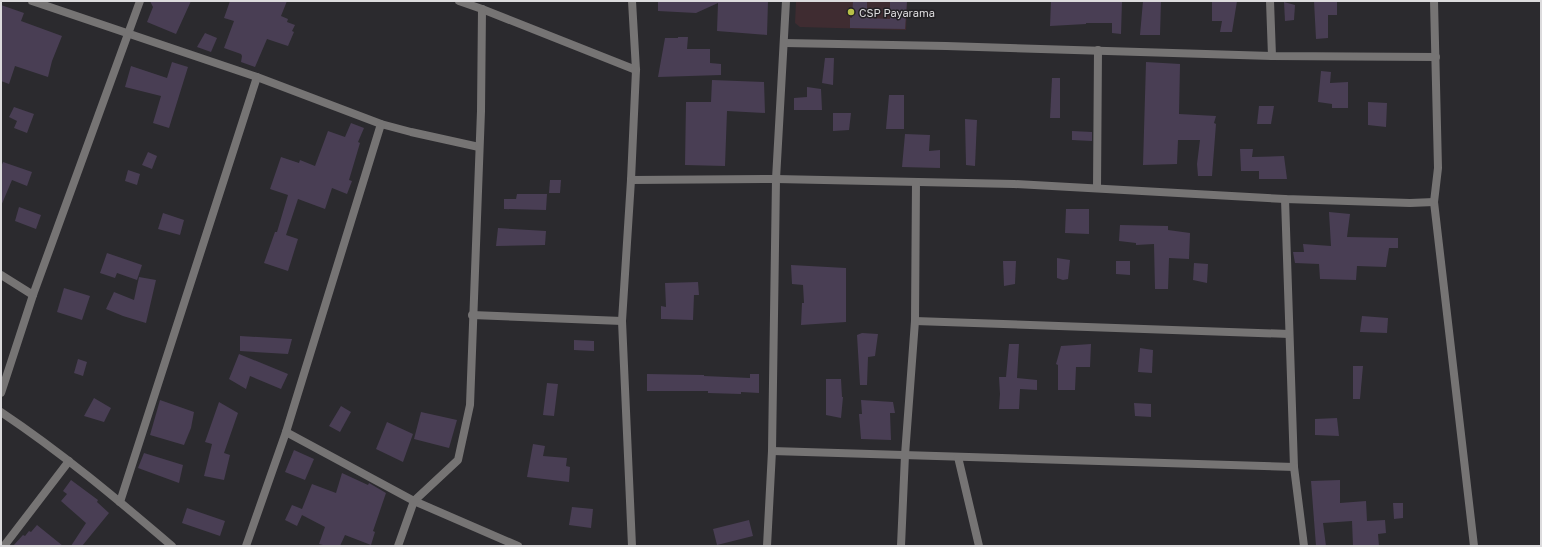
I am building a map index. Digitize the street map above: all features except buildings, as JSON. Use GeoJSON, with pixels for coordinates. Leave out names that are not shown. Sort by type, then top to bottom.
{"type":"FeatureCollection","features":[{"type":"Feature","properties":{"kind":"street"},"geometry":{"type":"LineString","coordinates":[[32,1],[257,77],[381,124],[479,148]]}},
{"type":"Feature","properties":{"kind":"street"},"geometry":{"type":"LineString","coordinates":[[1,393],[33,295],[140,1]]}},
{"type":"Feature","properties":{"kind":"street"},"geometry":{"type":"LineString","coordinates":[[459,1],[636,70]]}},
{"type":"Feature","properties":{"kind":"street"},"geometry":{"type":"LineString","coordinates":[[632,1],[636,70],[622,321],[632,546]]}},
{"type":"Feature","properties":{"kind":"street"},"geometry":{"type":"LineString","coordinates":[[767,546],[772,451],[776,179],[786,1]]}},
{"type":"Feature","properties":{"kind":"street"},"geometry":{"type":"LineString","coordinates":[[1270,1],[1272,56]]}},
{"type":"Feature","properties":{"kind":"street"},"geometry":{"type":"LineString","coordinates":[[1434,1],[1438,168],[1434,202],[1474,546]]}},
{"type":"Feature","properties":{"kind":"street"},"geometry":{"type":"LineString","coordinates":[[398,546],[414,501],[458,460],[470,405],[472,315],[481,111],[482,9]]}},
{"type":"Feature","properties":{"kind":"street"},"geometry":{"type":"LineString","coordinates":[[784,43],[1098,50],[1272,56],[1436,57]]}},
{"type":"Feature","properties":{"kind":"street"},"geometry":{"type":"LineString","coordinates":[[1097,188],[1098,50]]}},
{"type":"Feature","properties":{"kind":"street"},"geometry":{"type":"LineString","coordinates":[[120,502],[257,77]]}},
{"type":"Feature","properties":{"kind":"street"},"geometry":{"type":"LineString","coordinates":[[246,546],[286,432],[381,124]]}},
{"type":"Feature","properties":{"kind":"street"},"geometry":{"type":"LineString","coordinates":[[631,180],[776,179],[1014,184],[1285,199],[1410,203],[1434,202]]}},
{"type":"Feature","properties":{"kind":"street"},"geometry":{"type":"LineString","coordinates":[[901,546],[905,455],[915,321],[916,182]]}},
{"type":"Feature","properties":{"kind":"street"},"geometry":{"type":"LineString","coordinates":[[1285,199],[1294,467],[1304,546]]}},
{"type":"Feature","properties":{"kind":"street"},"geometry":{"type":"LineString","coordinates":[[1,275],[33,295]]}},
{"type":"Feature","properties":{"kind":"street"},"geometry":{"type":"LineString","coordinates":[[472,315],[622,321]]}},
{"type":"Feature","properties":{"kind":"street"},"geometry":{"type":"LineString","coordinates":[[915,321],[1289,334]]}},
{"type":"Feature","properties":{"kind":"street"},"geometry":{"type":"LineString","coordinates":[[1,412],[24,427],[69,461],[172,546]]}},
{"type":"Feature","properties":{"kind":"street"},"geometry":{"type":"LineString","coordinates":[[286,432],[414,501],[518,546]]}},
{"type":"Feature","properties":{"kind":"street"},"geometry":{"type":"LineString","coordinates":[[772,451],[1294,467]]}},
{"type":"Feature","properties":{"kind":"street"},"geometry":{"type":"LineString","coordinates":[[958,457],[979,546]]}},
{"type":"Feature","properties":{"kind":"street"},"geometry":{"type":"LineString","coordinates":[[4,546],[69,461]]}},
{"type":"Feature","properties":{"kind":"shaded area","name":"CSP Payarama"},"geometry":{"type":"Polygon","coordinates":[[[796,1],[907,1],[906,30],[800,27],[795,23],[796,1]]]}},
{"type":"Feature","properties":{"kind":"place","name":"CSP Payarama"},"geometry":{"type":"Point","coordinates":[851,12]}}]}
